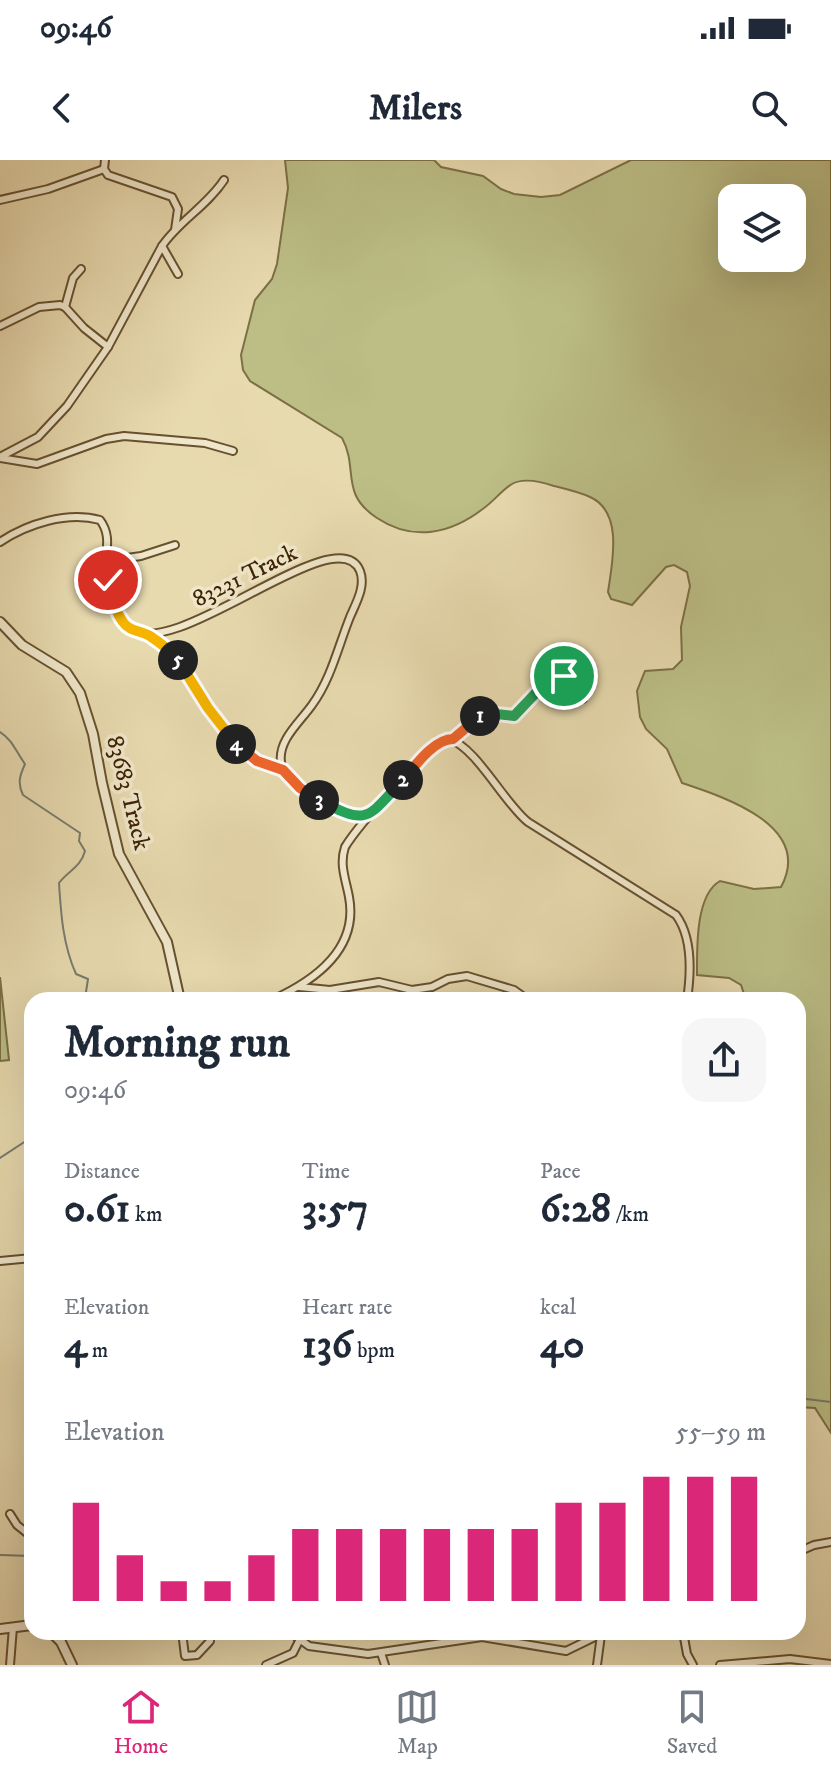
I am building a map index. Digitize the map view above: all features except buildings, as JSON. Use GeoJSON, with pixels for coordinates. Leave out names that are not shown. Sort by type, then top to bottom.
{"type":"FeatureCollection","features":[{"type":"Feature","properties":{"kind":"street"},"geometry":{"type":"LineString","coordinates":[[104,169],[105,160]]}},
{"type":"Feature","properties":{"kind":"street"},"geometry":{"type":"LineString","coordinates":[[0,200],[48,189],[104,169]]}},
{"type":"Feature","properties":{"kind":"street"},"geometry":{"type":"LineString","coordinates":[[104,169],[116,179],[172,197],[178,209],[175,230]]}},
{"type":"Feature","properties":{"kind":"street"},"geometry":{"type":"LineString","coordinates":[[0,458],[43,433],[67,406],[108,347],[162,246],[224,180]]}},
{"type":"Feature","properties":{"kind":"street"},"geometry":{"type":"LineString","coordinates":[[162,246],[178,274]]}},
{"type":"Feature","properties":{"kind":"street"},"geometry":{"type":"LineString","coordinates":[[65,307],[73,278],[81,269]]}},
{"type":"Feature","properties":{"kind":"street"},"geometry":{"type":"LineString","coordinates":[[0,326],[39,307],[65,307],[84,328],[108,347]]}},
{"type":"Feature","properties":{"kind":"street"},"geometry":{"type":"LineString","coordinates":[[0,458],[37,464],[106,439],[124,436],[205,443],[233,451]]}},
{"type":"Feature","properties":{"kind":"street"},"geometry":{"type":"LineString","coordinates":[[0,542],[34,525],[98,519],[107,534],[106,574],[120,619],[131,629],[148,635],[177,658],[208,708],[238,746],[257,761],[283,770],[300,788],[344,814],[358,816],[374,812]]}},
{"type":"Feature","properties":{"kind":"street"},"geometry":{"type":"LineString","coordinates":[[106,561],[141,556],[175,545]]}},
{"type":"Feature","properties":{"kind":"street","name":"83231 Track"},"geometry":{"type":"LineString","coordinates":[[148,635],[182,627],[312,562],[339,558],[354,563],[361,576],[359,595],[331,672],[314,703],[285,743],[281,760],[283,770]]}},
{"type":"Feature","properties":{"kind":"street","name":"83683 Track"},"geometry":{"type":"LineString","coordinates":[[0,622],[22,645],[66,672],[80,693],[93,734],[119,854],[167,942],[178,992]]}},
{"type":"Feature","properties":{"kind":"street"},"geometry":{"type":"LineString","coordinates":[[453,739],[483,714],[511,716],[517,713],[556,675],[564,676],[583,699]]}},
{"type":"Feature","properties":{"kind":"street"},"geometry":{"type":"LineString","coordinates":[[289,992],[329,964],[345,939],[350,902],[343,873],[344,851],[350,839],[438,745],[453,739],[466,749],[522,817],[676,915],[684,929],[688,947],[687,992]]}},
{"type":"Feature","properties":{"kind":"street"},"geometry":{"type":"LineString","coordinates":[[299,987],[330,990],[379,982],[412,990],[467,976],[517,992]]}},
{"type":"Feature","properties":{"kind":"street"},"geometry":{"type":"LineString","coordinates":[[0,1261],[24,1259]]}},
{"type":"Feature","properties":{"kind":"street"},"geometry":{"type":"LineString","coordinates":[[10,1514],[24,1531]]}},
{"type":"Feature","properties":{"kind":"street"},"geometry":{"type":"LineString","coordinates":[[806,1548],[831,1542]]}},
{"type":"Feature","properties":{"kind":"street"},"geometry":{"type":"LineString","coordinates":[[0,1629],[24,1626]]}},
{"type":"Feature","properties":{"kind":"street"},"geometry":{"type":"LineString","coordinates":[[10,1665],[13,1627]]}},
{"type":"Feature","properties":{"kind":"street"},"geometry":{"type":"LineString","coordinates":[[59,1640],[72,1665]]}},
{"type":"Feature","properties":{"kind":"street"},"geometry":{"type":"LineString","coordinates":[[183,1640],[185,1656],[197,1655],[210,1641]]}},
{"type":"Feature","properties":{"kind":"street"},"geometry":{"type":"LineString","coordinates":[[266,1665],[293,1653],[299,1641],[321,1649],[381,1653],[463,1640]]}},
{"type":"Feature","properties":{"kind":"street"},"geometry":{"type":"LineString","coordinates":[[500,1640],[566,1651],[589,1640]]}},
{"type":"Feature","properties":{"kind":"street"},"geometry":{"type":"LineString","coordinates":[[597,1665],[602,1640]]}},
{"type":"Feature","properties":{"kind":"street"},"geometry":{"type":"LineString","coordinates":[[684,1640],[693,1665]]}},
{"type":"Feature","properties":{"kind":"street"},"geometry":{"type":"LineString","coordinates":[[381,1653],[385,1665]]}},
{"type":"Feature","properties":{"kind":"street"},"geometry":{"type":"LineString","coordinates":[[720,1665],[790,1659],[831,1664]]}},
{"type":"Feature","properties":{"kind":"green space"},"geometry":{"type":"Polygon","coordinates":[[[285,160],[434,160],[441,167],[483,176],[514,194],[541,197],[560,195],[631,160],[831,160],[831,1433],[815,1408],[806,1407],[806,992],[743,992],[741,985],[729,978],[697,975],[699,924],[712,888],[720,881],[754,889],[781,887],[788,866],[785,847],[775,831],[760,817],[682,783],[667,749],[646,729],[640,717],[637,691],[645,671],[673,669],[682,660],[681,627],[690,586],[687,572],[674,565],[666,567],[632,605],[611,599],[608,592],[613,540],[608,514],[601,504],[590,497],[539,482],[512,484],[471,517],[432,532],[404,530],[377,518],[365,509],[354,490],[342,438],[250,381],[243,370],[241,355],[255,300],[272,279],[288,188],[285,160]]]}},
{"type":"Feature","properties":{"kind":"green space"},"geometry":{"type":"Polygon","coordinates":[[[0,977],[9,1060],[0,1061],[0,977]]]}},
{"type":"Feature","properties":{"kind":"waterway"},"geometry":{"type":"LineString","coordinates":[[0,732],[11,742],[25,764],[20,779],[23,795],[80,833],[79,841],[85,851],[83,856],[59,883],[65,941],[76,974],[88,979],[86,992]]}},
{"type":"Feature","properties":{"kind":"waterway"},"geometry":{"type":"LineString","coordinates":[[0,1158],[24,1142]]}},
{"type":"Feature","properties":{"kind":"waterway"},"geometry":{"type":"LineString","coordinates":[[806,1399],[831,1402]]}},
{"type":"Feature","properties":{"kind":"waterway"},"geometry":{"type":"LineString","coordinates":[[0,1555],[24,1556]]}},
{"type":"Feature","properties":{"kind":"route"},"geometry":{"type":"LineString","coordinates":[[108,580],[120,619],[127,627],[148,635],[171,651],[208,708],[246,754],[270,767],[283,770],[287,777],[310,795],[351,816],[374,812],[438,745],[453,739],[481,715],[514,716],[551,677],[564,676]]}}]}
